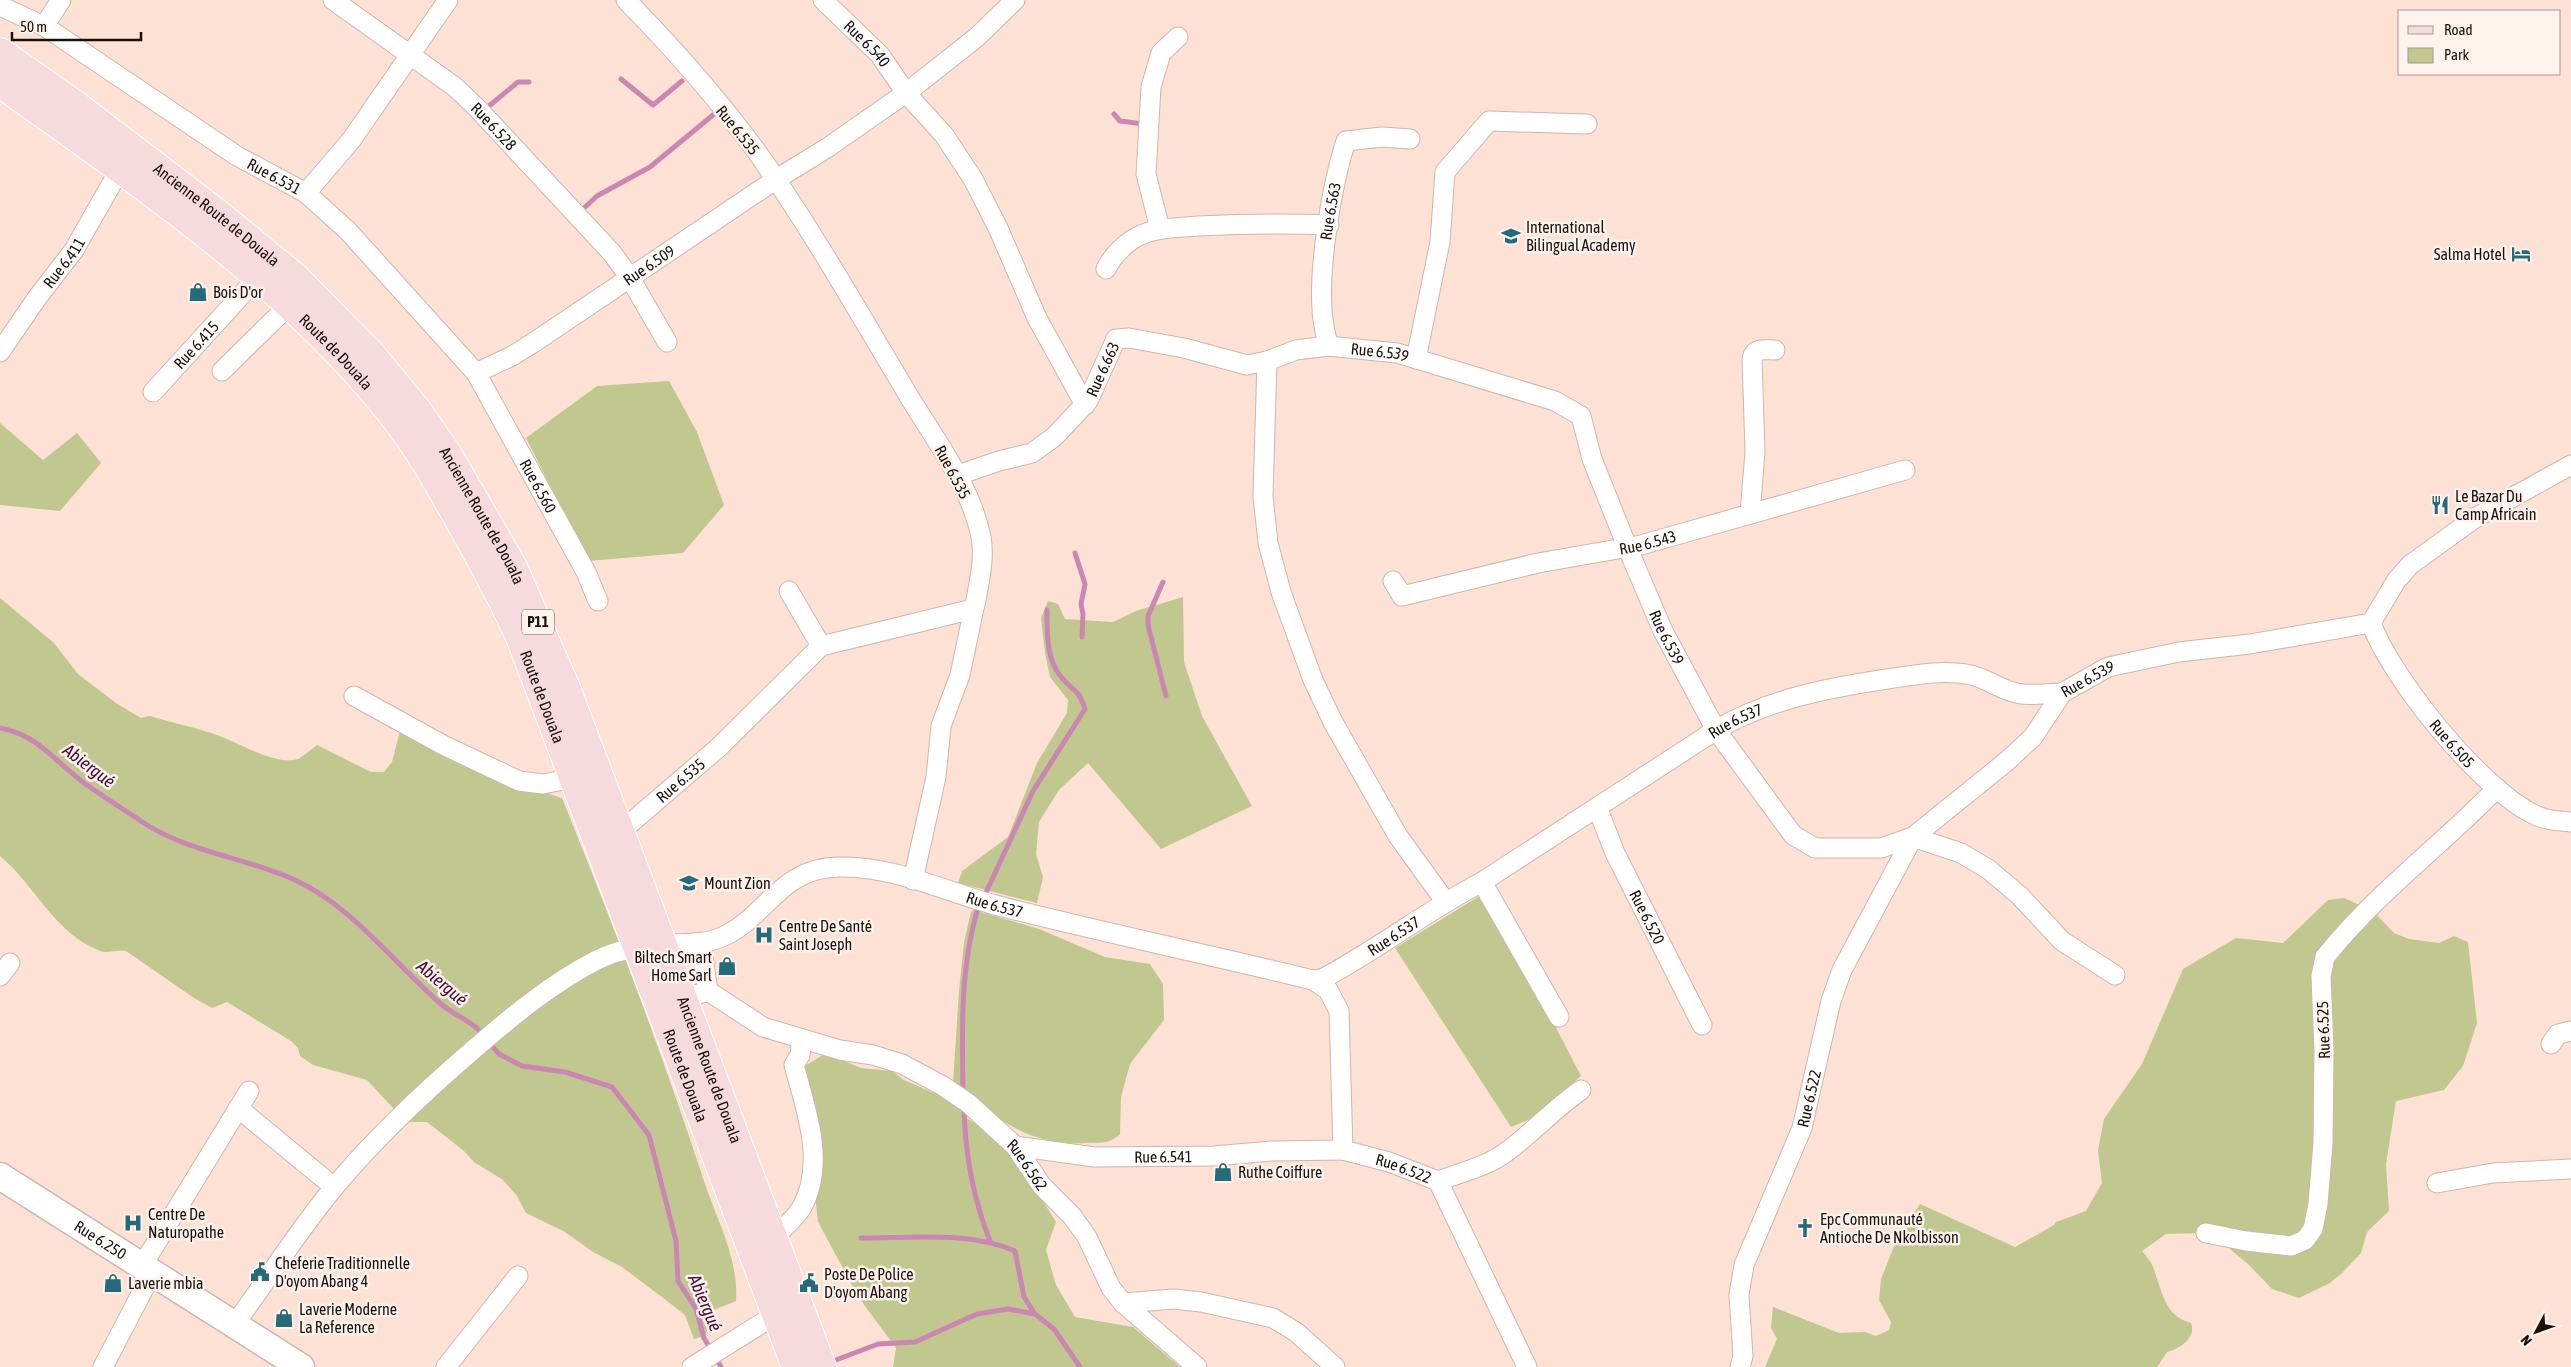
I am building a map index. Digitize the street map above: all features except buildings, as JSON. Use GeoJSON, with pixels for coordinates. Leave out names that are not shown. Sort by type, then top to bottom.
{"type":"FeatureCollection","features":[{"type":"Feature","properties":{"kind":"main road","name":"Ancienne Route de Douala"},"geometry":{"type":"LineString","coordinates":[[0,52],[77,106],[217,213],[295,277],[370,353],[418,410],[447,453],[517,575],[566,688],[619,834],[650,945],[682,999],[774,1238],[787,1307],[822,1367]]}},
{"type":"Feature","properties":{"kind":"main road","name":"Route de Douala"},"geometry":{"type":"LineString","coordinates":[[0,83],[120,169],[258,277],[348,362],[395,418],[425,459],[505,603],[574,778],[650,945],[787,1307],[796,1367]]}},
{"type":"Feature","properties":{"kind":"main road","name":"Rue 6.250"},"geometry":{"type":"LineString","coordinates":[[0,1176],[302,1367]]}},
{"type":"Feature","properties":{"kind":"street"},"geometry":{"type":"LineString","coordinates":[[44,26],[60,0]]}},
{"type":"Feature","properties":{"kind":"street","name":"Rue 6.528"},"geometry":{"type":"LineString","coordinates":[[333,0],[455,87],[478,108],[580,217],[630,278],[667,342]]}},
{"type":"Feature","properties":{"kind":"street","name":"Rue 6.531"},"geometry":{"type":"LineString","coordinates":[[0,6],[44,26],[237,156],[306,192],[352,139],[448,0]]}},
{"type":"Feature","properties":{"kind":"street","name":"Rue 6.535"},"geometry":{"type":"LineString","coordinates":[[626,0],[660,36],[739,129],[775,180],[862,315],[910,398],[958,475],[975,516],[981,538],[982,557],[974,608],[960,675],[941,726],[936,777],[913,880]]}},
{"type":"Feature","properties":{"kind":"street","name":"Rue 6.540"},"geometry":{"type":"LineString","coordinates":[[823,0],[870,45],[906,92],[944,135],[973,179],[998,228],[1037,318],[1085,405]]}},
{"type":"Feature","properties":{"kind":"street","name":"Rue 6.509"},"geometry":{"type":"LineString","coordinates":[[476,372],[512,356],[775,180],[827,148],[906,92],[977,37],[1015,0]]}},
{"type":"Feature","properties":{"kind":"street"},"geometry":{"type":"LineString","coordinates":[[1160,229],[1146,174],[1151,87],[1161,53],[1178,37]]}},
{"type":"Feature","properties":{"kind":"street"},"geometry":{"type":"LineString","coordinates":[[1416,359],[1440,242],[1444,172],[1489,121],[1587,124]]}},
{"type":"Feature","properties":{"kind":"street","name":"Rue 6.563"},"geometry":{"type":"LineString","coordinates":[[1328,346],[1322,309],[1329,225],[1339,162],[1346,141],[1382,137],[1410,139]]}},
{"type":"Feature","properties":{"kind":"street","name":"Rue 6.411"},"geometry":{"type":"LineString","coordinates":[[0,352],[36,298],[74,250],[120,169]]}},
{"type":"Feature","properties":{"kind":"street"},"geometry":{"type":"LineString","coordinates":[[306,192],[348,231],[476,372]]}},
{"type":"Feature","properties":{"kind":"street"},"geometry":{"type":"LineString","coordinates":[[1106,269],[1123,248],[1140,235],[1160,229],[1275,222],[1329,225]]}},
{"type":"Feature","properties":{"kind":"street","name":"Rue 6.415"},"geometry":{"type":"LineString","coordinates":[[153,392],[258,277]]}},
{"type":"Feature","properties":{"kind":"street"},"geometry":{"type":"LineString","coordinates":[[222,371],[289,305]]}},
{"type":"Feature","properties":{"kind":"street","name":"Rue 6.663"},"geometry":{"type":"LineString","coordinates":[[958,475],[999,461],[1032,454],[1054,437],[1085,405],[1097,386],[1114,341],[1121,338],[1184,348],[1247,365],[1267,361]]}},
{"type":"Feature","properties":{"kind":"street","name":"Rue 6.539"},"geometry":{"type":"LineString","coordinates":[[1267,361],[1296,350],[1328,346],[1396,353],[1555,401],[1581,416],[1592,459],[1663,631],[1716,730],[1793,835],[1814,848],[1846,850],[1881,848],[1913,837],[2007,761],[2033,737],[2062,693],[2108,668],[2178,652],[2250,644],[2372,623]]}},
{"type":"Feature","properties":{"kind":"street"},"geometry":{"type":"LineString","coordinates":[[1750,514],[1755,452],[1752,355],[1758,350],[1774,350]]}},
{"type":"Feature","properties":{"kind":"street"},"geometry":{"type":"LineString","coordinates":[[1267,361],[1263,496],[1268,543],[1281,592],[1313,680],[1333,722],[1398,836],[1446,901]]}},
{"type":"Feature","properties":{"kind":"street","name":"Rue 6.560"},"geometry":{"type":"LineString","coordinates":[[476,372],[582,564],[598,601]]}},
{"type":"Feature","properties":{"kind":"street"},"geometry":{"type":"LineString","coordinates":[[2372,623],[2396,581],[2410,565],[2491,508],[2571,465]]}},
{"type":"Feature","properties":{"kind":"street","name":"Rue 6.543"},"geometry":{"type":"LineString","coordinates":[[1393,581],[1402,596],[1538,563],[1628,549],[1905,470]]}},
{"type":"Feature","properties":{"kind":"street"},"geometry":{"type":"LineString","coordinates":[[790,591],[821,646],[935,620],[974,608]]}},
{"type":"Feature","properties":{"kind":"street","name":"Rue 6.505"},"geometry":{"type":"LineString","coordinates":[[2372,623],[2380,646],[2393,667],[2452,745],[2514,803],[2532,814],[2555,821],[2571,822]]}},
{"type":"Feature","properties":{"kind":"street","name":"Rue 6.535"},"geometry":{"type":"LineString","coordinates":[[619,834],[718,748],[821,646]]}},
{"type":"Feature","properties":{"kind":"street","name":"Rue 6.537"},"geometry":{"type":"LineString","coordinates":[[234,1325],[334,1187],[370,1147],[452,1067],[505,1022],[544,993],[598,959],[650,945],[701,943],[720,939],[740,928],[783,887],[808,872],[837,867],[876,869],[997,905],[1313,980],[1328,976],[1446,901],[1482,882],[1730,721],[1779,701],[1922,673],[1970,674],[2012,692],[2027,695],[2062,693]]}},
{"type":"Feature","properties":{"kind":"street"},"geometry":{"type":"LineString","coordinates":[[354,696],[443,745],[519,781],[543,784],[574,778]]}},
{"type":"Feature","properties":{"kind":"street","name":"Rue 6.525"},"geometry":{"type":"LineString","coordinates":[[2206,1233],[2246,1241],[2292,1246],[2305,1240],[2310,1235],[2318,1204],[2323,1143],[2324,1050],[2321,976],[2325,957],[2394,885],[2466,820],[2497,788]]}},
{"type":"Feature","properties":{"kind":"street","name":"Rue 6.520"},"geometry":{"type":"LineString","coordinates":[[1597,807],[1615,853],[1702,1025]]}},
{"type":"Feature","properties":{"kind":"street"},"geometry":{"type":"LineString","coordinates":[[1913,837],[1961,853],[1988,869],[2020,896],[2062,942],[2115,975]]}},
{"type":"Feature","properties":{"kind":"street","name":"Rue 6.522"},"geometry":{"type":"LineString","coordinates":[[1740,1367],[1743,1356],[1739,1295],[1744,1265],[1802,1128],[1831,1001],[1842,970],[1913,837]]}},
{"type":"Feature","properties":{"kind":"street"},"geometry":{"type":"LineString","coordinates":[[1482,882],[1559,1017]]}},
{"type":"Feature","properties":{"kind":"street"},"geometry":{"type":"LineString","coordinates":[[682,999],[708,991],[701,943]]}},
{"type":"Feature","properties":{"kind":"street"},"geometry":{"type":"LineString","coordinates":[[1313,980],[1328,990],[1339,1011],[1343,1150]]}},
{"type":"Feature","properties":{"kind":"street","name":"Rue 6.562"},"geometry":{"type":"LineString","coordinates":[[708,991],[763,1027],[840,1050],[873,1055],[902,1064],[943,1086],[968,1103],[1014,1146],[1042,1186],[1072,1216],[1087,1237],[1111,1288],[1123,1303],[1197,1367]]}},
{"type":"Feature","properties":{"kind":"street"},"geometry":{"type":"LineString","coordinates":[[2552,1044],[2558,1034],[2571,1031]]}},
{"type":"Feature","properties":{"kind":"street"},"geometry":{"type":"LineString","coordinates":[[774,1238],[802,1208],[812,1180],[812,1141],[794,1065],[800,1055],[802,1039]]}},
{"type":"Feature","properties":{"kind":"street"},"geometry":{"type":"LineString","coordinates":[[1438,1181],[1491,1161],[1509,1150],[1560,1104],[1581,1090]]}},
{"type":"Feature","properties":{"kind":"street"},"geometry":{"type":"LineString","coordinates":[[103,1367],[147,1269],[249,1091]]}},
{"type":"Feature","properties":{"kind":"street"},"geometry":{"type":"LineString","coordinates":[[238,1108],[334,1187]]}},
{"type":"Feature","properties":{"kind":"street","name":"Rue 6.541"},"geometry":{"type":"LineString","coordinates":[[1014,1146],[1094,1157],[1214,1156],[1272,1151],[1343,1150]]}},
{"type":"Feature","properties":{"kind":"street","name":"Rue 6.522"},"geometry":{"type":"LineString","coordinates":[[1343,1150],[1389,1162],[1438,1181],[1527,1367]]}},
{"type":"Feature","properties":{"kind":"street"},"geometry":{"type":"LineString","coordinates":[[2437,1183],[2493,1173],[2571,1169]]}},
{"type":"Feature","properties":{"kind":"street"},"geometry":{"type":"LineString","coordinates":[[446,1367],[518,1276]]}},
{"type":"Feature","properties":{"kind":"street"},"geometry":{"type":"LineString","coordinates":[[1123,1303],[1174,1299],[1201,1302],[1273,1318],[1296,1332],[1335,1367]]}},
{"type":"Feature","properties":{"kind":"street"},"geometry":{"type":"LineString","coordinates":[[692,1367],[787,1307]]}},
{"type":"Feature","properties":{"kind":"green space"},"geometry":{"type":"Polygon","coordinates":[[[669,381],[697,432],[724,505],[683,553],[588,561],[526,438],[597,386],[669,381]]]}},
{"type":"Feature","properties":{"kind":"green space"},"geometry":{"type":"Polygon","coordinates":[[[0,423],[43,460],[77,433],[101,463],[60,511],[0,505],[0,423]]]}},
{"type":"Feature","properties":{"kind":"green space"},"geometry":{"type":"Polygon","coordinates":[[[1183,597],[1184,662],[1202,716],[1252,806],[1161,849],[1088,763],[1059,790],[1039,822],[1036,854],[1043,877],[1037,903],[958,883],[962,871],[1008,837],[1037,763],[1067,713],[1068,700],[1050,677],[1045,653],[1041,618],[1048,601],[1058,604],[1065,619],[1113,622],[1136,611],[1183,597]]]}},
{"type":"Feature","properties":{"kind":"green space"},"geometry":{"type":"Polygon","coordinates":[[[0,598],[54,643],[78,674],[116,703],[141,718],[150,716],[217,735],[279,759],[298,759],[317,745],[371,772],[384,772],[392,762],[400,731],[510,782],[562,798],[636,987],[726,1239],[734,1269],[736,1301],[714,1310],[705,1336],[694,1339],[685,1315],[622,1267],[593,1252],[565,1232],[526,1213],[517,1196],[503,1180],[474,1162],[464,1151],[427,1122],[406,1122],[367,1080],[313,1065],[300,1056],[298,1048],[291,1041],[227,1002],[212,1008],[194,998],[126,951],[100,951],[84,943],[57,921],[24,881],[0,856],[0,598]]]}},
{"type":"Feature","properties":{"kind":"green space"},"geometry":{"type":"Polygon","coordinates":[[[1481,895],[1534,985],[1581,1076],[1533,1118],[1511,1127],[1395,948],[1481,895]]]}},
{"type":"Feature","properties":{"kind":"green space"},"geometry":{"type":"Polygon","coordinates":[[[2344,898],[2373,911],[2394,933],[2409,939],[2439,943],[2454,936],[2468,942],[2477,1023],[2463,1066],[2444,1090],[2396,1101],[2386,1164],[2389,1211],[2367,1232],[2361,1253],[2330,1283],[2299,1298],[2272,1289],[2248,1264],[2213,1235],[2206,1233],[2166,1234],[2142,1251],[2152,1265],[2169,1308],[2182,1320],[2191,1323],[2192,1328],[2186,1342],[2167,1352],[2157,1367],[1765,1367],[1777,1339],[1771,1328],[1773,1307],[1839,1333],[1865,1332],[1876,1336],[1889,1330],[1891,1322],[1879,1300],[1881,1279],[1895,1244],[1920,1204],[2015,1247],[2054,1225],[2056,1222],[2086,1211],[2102,1183],[2098,1150],[2104,1119],[2142,1064],[2183,969],[2236,938],[2283,943],[2328,900],[2344,898]]]}},
{"type":"Feature","properties":{"kind":"green space"},"geometry":{"type":"Polygon","coordinates":[[[974,910],[1039,929],[1105,957],[1150,964],[1163,984],[1164,1020],[1130,1064],[1121,1097],[1120,1134],[1116,1138],[1104,1142],[1085,1143],[1065,1143],[1046,1140],[1013,1127],[998,1118],[953,1083],[964,942],[971,912],[974,910]]]}},
{"type":"Feature","properties":{"kind":"green space"},"geometry":{"type":"Polygon","coordinates":[[[826,1053],[861,1068],[892,1071],[904,1080],[945,1098],[959,1107],[968,1119],[998,1137],[1012,1151],[1056,1222],[1046,1250],[1056,1285],[1075,1317],[1133,1327],[1180,1367],[893,1367],[896,1348],[859,1298],[818,1222],[810,1152],[817,1110],[800,1069],[826,1053]]]}},
{"type":"Feature","properties":{"kind":"waterway"},"geometry":{"type":"LineString","coordinates":[[621,79],[653,105],[682,81]]}},
{"type":"Feature","properties":{"kind":"waterway"},"geometry":{"type":"LineString","coordinates":[[489,106],[518,82],[529,82]]}},
{"type":"Feature","properties":{"kind":"waterway"},"geometry":{"type":"LineString","coordinates":[[1114,114],[1120,121],[1144,124]]}},
{"type":"Feature","properties":{"kind":"waterway"},"geometry":{"type":"LineString","coordinates":[[583,209],[597,196],[650,167],[713,115]]}},
{"type":"Feature","properties":{"kind":"waterway"},"geometry":{"type":"LineString","coordinates":[[1075,553],[1085,584],[1081,604],[1083,614],[1082,637]]}},
{"type":"Feature","properties":{"kind":"waterway"},"geometry":{"type":"LineString","coordinates":[[1163,582],[1148,616],[1148,625],[1166,696]]}},
{"type":"Feature","properties":{"kind":"waterway"},"geometry":{"type":"LineString","coordinates":[[963,1093],[963,1002],[971,934],[977,912],[1033,791],[1085,709],[1078,694],[1062,678],[1053,663],[1048,646],[1047,610]]}},
{"type":"Feature","properties":{"kind":"waterway","name":"Abiergué"},"geometry":{"type":"LineString","coordinates":[[0,728],[14,732],[36,743],[84,783],[147,825],[164,834],[201,849],[277,872],[316,891],[354,920],[441,1004],[484,1035]]}},
{"type":"Feature","properties":{"kind":"waterway","name":"Abiergué"},"geometry":{"type":"LineString","coordinates":[[489,1042],[499,1054],[522,1066],[565,1072],[612,1087],[649,1135],[676,1241],[678,1281],[696,1309],[704,1338],[721,1367]]}},
{"type":"Feature","properties":{"kind":"waterway"},"geometry":{"type":"LineString","coordinates":[[964,1107],[966,1142],[971,1176],[979,1209],[990,1241]]}},
{"type":"Feature","properties":{"kind":"waterway","name":"Abiergué"},"geometry":{"type":"LineString","coordinates":[[861,1238],[959,1238],[997,1245],[1015,1251],[1024,1297],[1035,1314]]}},
{"type":"Feature","properties":{"kind":"waterway","name":"Abiergué"},"geometry":{"type":"LineString","coordinates":[[828,1363],[878,1344],[915,1342],[977,1314],[1008,1309],[1035,1314],[1054,1329],[1080,1367]]}},
{"type":"Feature","properties":{"kind":"place","name":"International Bilingual Academy"},"geometry":{"type":"Point","coordinates":[1511,236]}},
{"type":"Feature","properties":{"kind":"place","name":"Salma Hotel"},"geometry":{"type":"Point","coordinates":[2521,254]}},
{"type":"Feature","properties":{"kind":"place","name":"Bois D'or"},"geometry":{"type":"Point","coordinates":[198,292]}},
{"type":"Feature","properties":{"kind":"place","name":"Le Bazar Du Camp Africain"},"geometry":{"type":"Point","coordinates":[2440,505]}},
{"type":"Feature","properties":{"kind":"place","name":"Mount Zion"},"geometry":{"type":"Point","coordinates":[689,883]}},
{"type":"Feature","properties":{"kind":"place","name":"Centre De Santé Saint Joseph"},"geometry":{"type":"Point","coordinates":[764,935]}},
{"type":"Feature","properties":{"kind":"place","name":"Biltech Smart Home Sarl"},"geometry":{"type":"Point","coordinates":[727,966]}},
{"type":"Feature","properties":{"kind":"place","name":"Ruthe Coiffure"},"geometry":{"type":"Point","coordinates":[1223,1172]}},
{"type":"Feature","properties":{"kind":"place","name":"Centre De Naturopathe"},"geometry":{"type":"Point","coordinates":[133,1223]}},
{"type":"Feature","properties":{"kind":"place","name":"Epc Communauté Antioche De Nkolbisson"},"geometry":{"type":"Point","coordinates":[1805,1228]}},
{"type":"Feature","properties":{"kind":"place","name":"Cheferie Traditionnelle D'oyom Abang 4"},"geometry":{"type":"Point","coordinates":[260,1272]}},
{"type":"Feature","properties":{"kind":"place","name":"Laverie mbia"},"geometry":{"type":"Point","coordinates":[113,1283]}},
{"type":"Feature","properties":{"kind":"place","name":"Poste De Police D'oyom Abang"},"geometry":{"type":"Point","coordinates":[809,1283]}},
{"type":"Feature","properties":{"kind":"place","name":"Laverie Moderne La Reference"},"geometry":{"type":"Point","coordinates":[284,1318]}}]}
